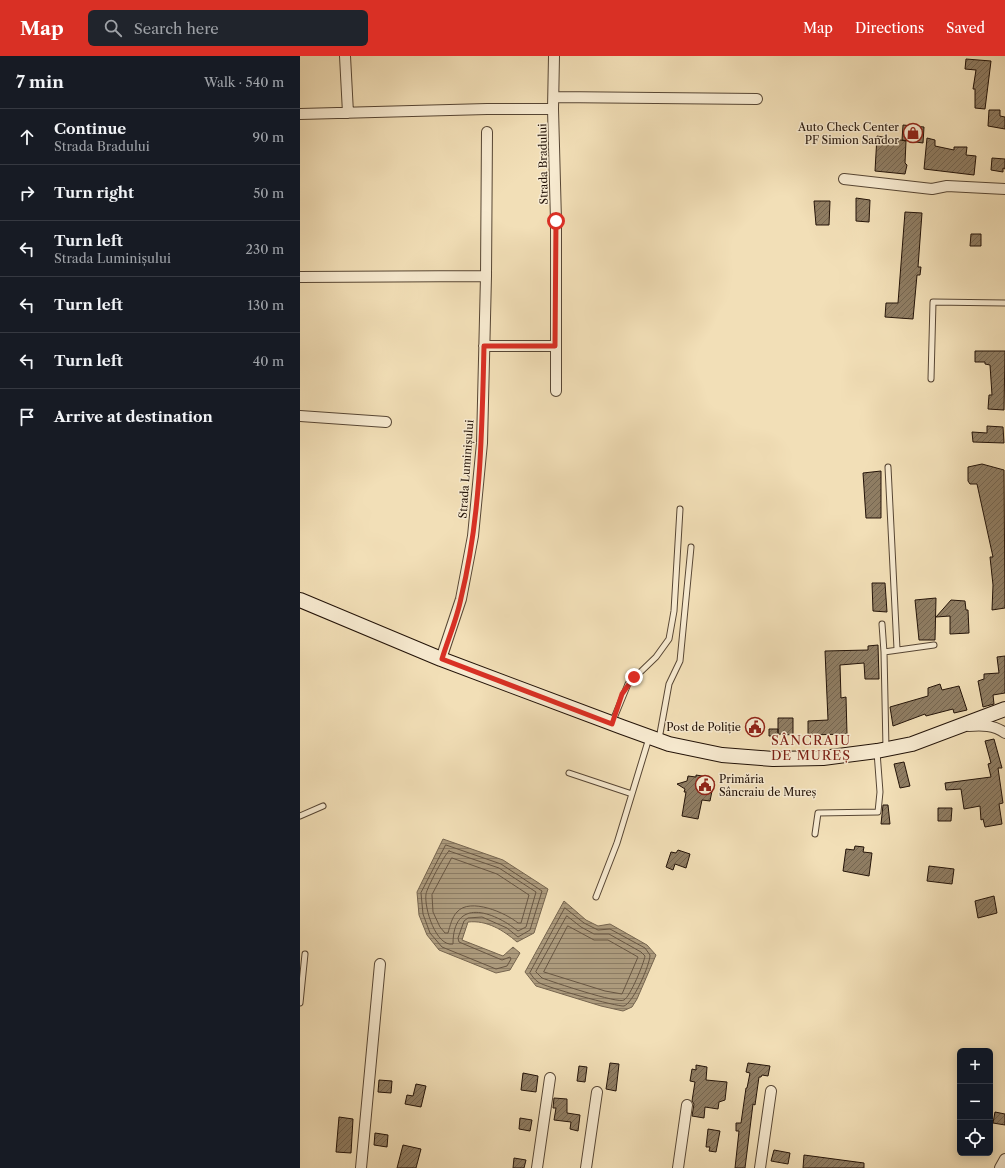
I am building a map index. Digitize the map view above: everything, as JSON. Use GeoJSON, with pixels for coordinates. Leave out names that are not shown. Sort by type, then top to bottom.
{"type":"FeatureCollection","features":[{"type":"Feature","properties":{"kind":"main road"},"geometry":{"type":"LineString","coordinates":[[300,600],[442,659],[612,724],[654,739],[722,755],[773,759],[823,758],[882,750],[912,744],[1005,709]]}},
{"type":"Feature","properties":{"kind":"street"},"geometry":{"type":"LineString","coordinates":[[345,56],[348,113]]}},
{"type":"Feature","properties":{"kind":"street","name":"Strada Bradului"},"geometry":{"type":"LineString","coordinates":[[554,56],[555,96],[553,109],[556,221],[556,391]]}},
{"type":"Feature","properties":{"kind":"street"},"geometry":{"type":"LineString","coordinates":[[555,96],[757,99]]}},
{"type":"Feature","properties":{"kind":"street"},"geometry":{"type":"LineString","coordinates":[[300,114],[487,109],[553,109]]}},
{"type":"Feature","properties":{"kind":"street","name":"Strada Luminișului"},"geometry":{"type":"LineString","coordinates":[[442,659],[461,599],[473,536],[482,443],[486,276],[487,132]]}},
{"type":"Feature","properties":{"kind":"street"},"geometry":{"type":"LineString","coordinates":[[844,179],[932,189],[947,186],[1005,189]]}},
{"type":"Feature","properties":{"kind":"street"},"geometry":{"type":"LineString","coordinates":[[300,277],[486,276]]}},
{"type":"Feature","properties":{"kind":"street"},"geometry":{"type":"LineString","coordinates":[[484,346],[555,346]]}},
{"type":"Feature","properties":{"kind":"street"},"geometry":{"type":"LineString","coordinates":[[300,416],[386,422]]}},
{"type":"Feature","properties":{"kind":"street"},"geometry":{"type":"LineString","coordinates":[[961,726],[981,725],[998,728],[1005,733]]}},
{"type":"Feature","properties":{"kind":"street"},"geometry":{"type":"LineString","coordinates":[[360,1168],[380,964]]}},
{"type":"Feature","properties":{"kind":"street"},"geometry":{"type":"LineString","coordinates":[[538,1168],[550,1078]]}},
{"type":"Feature","properties":{"kind":"street"},"geometry":{"type":"LineString","coordinates":[[760,1168],[771,1091]]}},
{"type":"Feature","properties":{"kind":"street"},"geometry":{"type":"LineString","coordinates":[[586,1168],[597,1092]]}},
{"type":"Feature","properties":{"kind":"street"},"geometry":{"type":"LineString","coordinates":[[678,1168],[688,1105]]}},
{"type":"Feature","properties":{"kind":"lane"},"geometry":{"type":"LineString","coordinates":[[931,378],[933,302],[1005,303]]}},
{"type":"Feature","properties":{"kind":"lane"},"geometry":{"type":"LineString","coordinates":[[888,467],[898,649]]}},
{"type":"Feature","properties":{"kind":"lane"},"geometry":{"type":"LineString","coordinates":[[612,724],[628,684],[656,657],[669,639],[674,611],[680,509]]}},
{"type":"Feature","properties":{"kind":"lane"},"geometry":{"type":"LineString","coordinates":[[596,897],[617,843],[632,794],[654,739],[669,684],[680,661],[691,547]]}},
{"type":"Feature","properties":{"kind":"lane"},"geometry":{"type":"LineString","coordinates":[[815,834],[818,813],[878,812],[882,750],[884,652],[882,624]]}},
{"type":"Feature","properties":{"kind":"lane"},"geometry":{"type":"LineString","coordinates":[[884,652],[934,645]]}},
{"type":"Feature","properties":{"kind":"lane"},"geometry":{"type":"LineString","coordinates":[[569,773],[632,794]]}},
{"type":"Feature","properties":{"kind":"lane"},"geometry":{"type":"LineString","coordinates":[[300,816],[323,806]]}},
{"type":"Feature","properties":{"kind":"lane"},"geometry":{"type":"LineString","coordinates":[[300,1003],[305,954]]}},
{"type":"Feature","properties":{"kind":"water"},"geometry":{"type":"Polygon","coordinates":[[[443,839],[503,860],[548,889],[534,933],[517,942],[488,924],[468,922],[462,940],[503,956],[513,947],[520,953],[510,970],[496,973],[439,950],[427,935],[419,915],[417,892],[443,839]]]}},
{"type":"Feature","properties":{"kind":"water"},"geometry":{"type":"Polygon","coordinates":[[[564,901],[586,920],[598,926],[610,924],[647,945],[656,955],[632,1007],[623,1011],[601,1006],[536,986],[525,972],[564,901]]]}},
{"type":"Feature","properties":{"kind":"building"},"geometry":{"type":"Polygon","coordinates":[[[966,59],[991,61],[985,109],[975,108],[975,89],[973,89],[976,70],[965,69],[966,59]]]}},
{"type":"Feature","properties":{"kind":"building"},"geometry":{"type":"Polygon","coordinates":[[[989,110],[1000,110],[1000,116],[1005,117],[1005,129],[988,126],[989,110]]]}},
{"type":"Feature","properties":{"kind":"building","name":"Auto Check Center PF Simion Sandor"},"geometry":{"type":"Polygon","coordinates":[[[903,125],[924,127],[923,143],[902,140],[903,125]]]}},
{"type":"Feature","properties":{"kind":"building"},"geometry":{"type":"Polygon","coordinates":[[[877,136],[906,141],[905,163],[907,165],[905,174],[875,171],[877,136]]]}},
{"type":"Feature","properties":{"kind":"building"},"geometry":{"type":"Polygon","coordinates":[[[927,138],[935,140],[935,146],[954,150],[954,147],[967,147],[966,155],[976,156],[974,175],[924,169],[927,138]]]}},
{"type":"Feature","properties":{"kind":"building"},"geometry":{"type":"Polygon","coordinates":[[[992,158],[1005,159],[1005,169],[1003,168],[1003,172],[991,170],[992,158]]]}},
{"type":"Feature","properties":{"kind":"building"},"geometry":{"type":"Polygon","coordinates":[[[856,198],[870,200],[869,222],[856,221],[856,198]]]}},
{"type":"Feature","properties":{"kind":"building"},"geometry":{"type":"Polygon","coordinates":[[[814,201],[830,201],[829,225],[816,225],[814,201]]]}},
{"type":"Feature","properties":{"kind":"building"},"geometry":{"type":"Polygon","coordinates":[[[905,212],[922,213],[918,267],[921,267],[920,275],[917,275],[913,319],[885,317],[886,303],[898,303],[905,212]]]}},
{"type":"Feature","properties":{"kind":"building"},"geometry":{"type":"Polygon","coordinates":[[[971,234],[981,234],[981,246],[970,246],[971,234]]]}},
{"type":"Feature","properties":{"kind":"building"},"geometry":{"type":"Polygon","coordinates":[[[975,351],[1005,351],[1004,410],[988,409],[989,395],[992,395],[990,365],[985,364],[985,362],[975,362],[975,351]]]}},
{"type":"Feature","properties":{"kind":"building"},"geometry":{"type":"Polygon","coordinates":[[[987,426],[1003,427],[1004,443],[973,442],[972,432],[987,433],[987,426]]]}},
{"type":"Feature","properties":{"kind":"building"},"geometry":{"type":"Polygon","coordinates":[[[982,464],[1004,470],[1005,608],[992,610],[993,585],[990,557],[993,557],[977,484],[970,484],[968,481],[968,467],[982,464]]]}},
{"type":"Feature","properties":{"kind":"building"},"geometry":{"type":"Polygon","coordinates":[[[881,471],[881,518],[866,518],[863,473],[881,471]]]}},
{"type":"Feature","properties":{"kind":"building"},"geometry":{"type":"Polygon","coordinates":[[[872,583],[885,583],[887,612],[873,611],[872,583]]]}},
{"type":"Feature","properties":{"kind":"building"},"geometry":{"type":"Polygon","coordinates":[[[936,598],[935,640],[919,640],[915,600],[936,598]]]}},
{"type":"Feature","properties":{"kind":"building"},"geometry":{"type":"Polygon","coordinates":[[[951,600],[965,601],[966,610],[968,610],[969,633],[950,634],[950,616],[936,617],[951,600]]]}},
{"type":"Feature","properties":{"kind":"building"},"geometry":{"type":"Polygon","coordinates":[[[878,645],[879,679],[865,679],[864,663],[840,665],[841,698],[846,697],[847,734],[808,735],[808,721],[828,720],[825,651],[868,650],[868,646],[878,645]]]}},
{"type":"Feature","properties":{"kind":"building"},"geometry":{"type":"Polygon","coordinates":[[[1005,656],[1005,693],[993,695],[994,704],[983,707],[978,681],[984,679],[984,674],[999,673],[997,657],[1005,656]]]}},
{"type":"Feature","properties":{"kind":"building"},"geometry":{"type":"Polygon","coordinates":[[[940,684],[942,690],[959,686],[967,710],[954,713],[953,709],[926,716],[925,714],[893,726],[890,707],[928,696],[928,688],[940,684]]]}},
{"type":"Feature","properties":{"kind":"building"},"geometry":{"type":"Polygon","coordinates":[[[778,718],[793,718],[793,735],[778,734],[778,718]]]}},
{"type":"Feature","properties":{"kind":"building"},"geometry":{"type":"Polygon","coordinates":[[[769,729],[778,729],[778,736],[769,736],[769,729]]]}},
{"type":"Feature","properties":{"kind":"building"},"geometry":{"type":"Polygon","coordinates":[[[994,739],[1002,768],[998,768],[1003,803],[999,804],[1002,824],[985,827],[983,819],[981,820],[980,806],[964,809],[961,789],[946,790],[945,783],[991,777],[988,764],[991,763],[985,741],[994,739]]]}},
{"type":"Feature","properties":{"kind":"building"},"geometry":{"type":"Polygon","coordinates":[[[904,762],[910,786],[900,788],[894,764],[904,762]]]}},
{"type":"Feature","properties":{"kind":"building"},"geometry":{"type":"Polygon","coordinates":[[[696,775],[708,777],[708,779],[714,781],[710,801],[702,800],[698,819],[682,816],[686,792],[684,792],[685,789],[677,784],[687,781],[688,776],[696,777],[696,775]]]}},
{"type":"Feature","properties":{"kind":"building"},"geometry":{"type":"Polygon","coordinates":[[[883,805],[888,805],[890,824],[881,824],[883,805]]]}},
{"type":"Feature","properties":{"kind":"building"},"geometry":{"type":"Polygon","coordinates":[[[938,808],[952,808],[951,821],[938,821],[938,808]]]}},
{"type":"Feature","properties":{"kind":"building"},"geometry":{"type":"Polygon","coordinates":[[[855,846],[864,847],[863,852],[872,853],[869,876],[843,871],[846,849],[854,850],[855,846]]]}},
{"type":"Feature","properties":{"kind":"building"},"geometry":{"type":"Polygon","coordinates":[[[678,850],[690,854],[686,868],[675,864],[673,870],[666,867],[671,852],[676,853],[678,850]]]}},
{"type":"Feature","properties":{"kind":"building"},"geometry":{"type":"Polygon","coordinates":[[[929,866],[954,869],[952,884],[927,881],[929,866]]]}},
{"type":"Feature","properties":{"kind":"building"},"geometry":{"type":"Polygon","coordinates":[[[994,896],[997,913],[978,918],[975,901],[994,896]]]}},
{"type":"Feature","properties":{"kind":"building"},"geometry":{"type":"Polygon","coordinates":[[[610,1063],[619,1064],[616,1091],[606,1089],[610,1063]]]}},
{"type":"Feature","properties":{"kind":"building"},"geometry":{"type":"Polygon","coordinates":[[[748,1063],[770,1066],[768,1076],[762,1075],[759,1077],[755,1105],[753,1104],[745,1168],[735,1168],[739,1131],[736,1131],[736,1123],[741,1123],[746,1088],[750,1073],[746,1072],[748,1063]]]}},
{"type":"Feature","properties":{"kind":"building"},"geometry":{"type":"Polygon","coordinates":[[[696,1065],[707,1067],[706,1080],[727,1082],[725,1100],[719,1102],[718,1109],[705,1107],[704,1118],[692,1116],[694,1104],[692,1101],[695,1082],[690,1081],[692,1069],[696,1070],[696,1065]]]}},
{"type":"Feature","properties":{"kind":"building"},"geometry":{"type":"Polygon","coordinates":[[[579,1066],[587,1067],[585,1082],[577,1081],[579,1066]]]}},
{"type":"Feature","properties":{"kind":"building"},"geometry":{"type":"Polygon","coordinates":[[[523,1073],[538,1076],[536,1092],[521,1090],[523,1073]]]}},
{"type":"Feature","properties":{"kind":"building"},"geometry":{"type":"Polygon","coordinates":[[[379,1080],[392,1081],[391,1093],[378,1092],[379,1080]]]}},
{"type":"Feature","properties":{"kind":"building"},"geometry":{"type":"Polygon","coordinates":[[[416,1084],[426,1086],[421,1107],[405,1104],[407,1095],[413,1096],[416,1084]]]}},
{"type":"Feature","properties":{"kind":"building"},"geometry":{"type":"Polygon","coordinates":[[[554,1098],[567,1099],[567,1113],[580,1115],[578,1131],[570,1129],[571,1122],[554,1120],[556,1108],[553,1108],[554,1098]]]}},
{"type":"Feature","properties":{"kind":"building"},"geometry":{"type":"Polygon","coordinates":[[[995,1112],[1005,1114],[1005,1125],[993,1123],[995,1112]]]}},
{"type":"Feature","properties":{"kind":"building"},"geometry":{"type":"Polygon","coordinates":[[[339,1117],[353,1119],[351,1153],[336,1152],[339,1117]]]}},
{"type":"Feature","properties":{"kind":"building"},"geometry":{"type":"Polygon","coordinates":[[[520,1118],[532,1120],[530,1131],[519,1129],[520,1118]]]}},
{"type":"Feature","properties":{"kind":"building"},"geometry":{"type":"Polygon","coordinates":[[[708,1129],[720,1131],[716,1152],[709,1151],[710,1147],[706,1147],[708,1129]]]}},
{"type":"Feature","properties":{"kind":"building"},"geometry":{"type":"Polygon","coordinates":[[[375,1133],[388,1135],[387,1147],[374,1145],[375,1133]]]}},
{"type":"Feature","properties":{"kind":"building"},"geometry":{"type":"Polygon","coordinates":[[[403,1145],[421,1149],[416,1168],[397,1168],[403,1145]]]}},
{"type":"Feature","properties":{"kind":"building"},"geometry":{"type":"Polygon","coordinates":[[[774,1150],[790,1153],[788,1164],[771,1161],[774,1150]]]}},
{"type":"Feature","properties":{"kind":"building"},"geometry":{"type":"Polygon","coordinates":[[[804,1155],[864,1163],[864,1168],[803,1168],[804,1155]]]}},
{"type":"Feature","properties":{"kind":"building"},"geometry":{"type":"Polygon","coordinates":[[[514,1158],[526,1160],[524,1168],[513,1168],[514,1158]]]}},
{"type":"Feature","properties":{"kind":"place","name":"Auto Check Center PF Simion Sandor"},"geometry":{"type":"Point","coordinates":[913,133]}},
{"type":"Feature","properties":{"kind":"place","name":"Post de Poliție"},"geometry":{"type":"Point","coordinates":[755,727]}},
{"type":"Feature","properties":{"kind":"place","name":"Primăria Sâncraiu de Mureș"},"geometry":{"type":"Point","coordinates":[705,785]}},
{"type":"Feature","properties":{"kind":"district","name":"SÂNCRAIU DE MUREȘ"},"geometry":{"type":"Point","coordinates":[811,748]}},
{"type":"Feature","properties":{"kind":"route"},"geometry":{"type":"LineString","coordinates":[[556,221],[555,346],[484,346],[482,443],[473,536],[461,599],[442,659],[612,724],[622,694],[634,677]]}}]}
